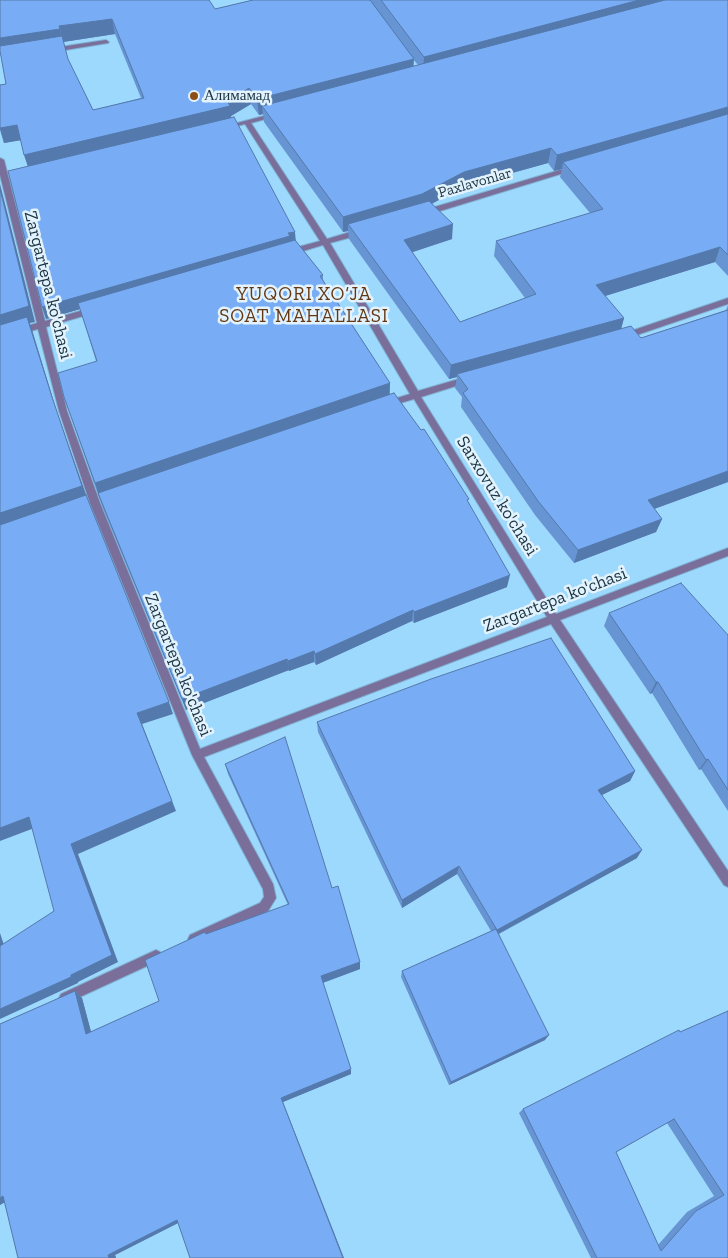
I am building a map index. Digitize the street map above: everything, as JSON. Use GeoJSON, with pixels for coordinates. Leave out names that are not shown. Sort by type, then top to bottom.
{"type":"FeatureCollection","features":[{"type":"Feature","properties":{"kind":"street"},"geometry":{"type":"LineString","coordinates":[[48,51],[106,42]]}},
{"type":"Feature","properties":{"kind":"street"},"geometry":{"type":"LineString","coordinates":[[218,129],[284,113]]}},
{"type":"Feature","properties":{"kind":"street","name":"Sarxovuz ko'chasi"},"geometry":{"type":"LineString","coordinates":[[247,122],[325,242],[415,394],[553,618],[728,881]]}},
{"type":"Feature","properties":{"kind":"street","name":"Zargartepa ko'chasi"},"geometry":{"type":"LineString","coordinates":[[0,160],[7,179],[63,411],[95,503],[197,755],[728,552]]}},
{"type":"Feature","properties":{"kind":"street","name":"Paxlavonlar"},"geometry":{"type":"LineString","coordinates":[[419,214],[578,168]]}},
{"type":"Feature","properties":{"kind":"street"},"geometry":{"type":"LineString","coordinates":[[278,256],[372,228]]}},
{"type":"Feature","properties":{"kind":"street"},"geometry":{"type":"LineString","coordinates":[[612,340],[728,301]]}},
{"type":"Feature","properties":{"kind":"street"},"geometry":{"type":"LineString","coordinates":[[0,337],[98,308]]}},
{"type":"Feature","properties":{"kind":"street"},"geometry":{"type":"LineString","coordinates":[[377,407],[480,376]]}},
{"type":"Feature","properties":{"kind":"street"},"geometry":{"type":"LineString","coordinates":[[182,944],[264,907],[270,898],[269,888],[197,755]]}},
{"type":"Feature","properties":{"kind":"street"},"geometry":{"type":"LineString","coordinates":[[54,1002],[164,953]]}},
{"type":"Feature","properties":{"kind":"building"},"geometry":{"type":"Polygon","coordinates":[[[0,0],[209,0],[215,9],[253,0],[370,0],[414,59],[257,99],[249,88],[228,102],[230,106],[24,155],[17,125],[0,128],[0,85],[6,84],[0,46],[62,36],[68,59],[93,110],[144,98],[112,19],[59,26],[60,29],[0,38],[0,0]]]}},
{"type":"Feature","properties":{"kind":"building"},"geometry":{"type":"Polygon","coordinates":[[[381,0],[639,0],[424,57],[381,0]]]}},
{"type":"Feature","properties":{"kind":"building"},"geometry":{"type":"Polygon","coordinates":[[[665,0],[728,0],[728,107],[557,155],[551,148],[464,172],[422,194],[343,217],[262,106],[665,0]]]}},
{"type":"Feature","properties":{"kind":"building"},"geometry":{"type":"Polygon","coordinates":[[[728,114],[728,255],[720,247],[596,285],[624,318],[451,365],[348,224],[429,201],[453,224],[404,240],[460,322],[536,294],[496,241],[603,209],[563,162],[728,114]]]}},
{"type":"Feature","properties":{"kind":"building"},"geometry":{"type":"Polygon","coordinates":[[[234,117],[295,232],[288,233],[290,236],[42,307],[8,171],[234,117]]]}},
{"type":"Feature","properties":{"kind":"building"},"geometry":{"type":"Polygon","coordinates":[[[0,189],[29,306],[0,315],[0,189]]]}},
{"type":"Feature","properties":{"kind":"building"},"geometry":{"type":"Polygon","coordinates":[[[295,240],[323,275],[320,276],[390,383],[95,483],[64,397],[58,373],[97,361],[78,303],[295,240]]]}},
{"type":"Feature","properties":{"kind":"building"},"geometry":{"type":"Polygon","coordinates":[[[728,310],[728,471],[648,500],[662,519],[578,550],[538,501],[463,393],[468,389],[457,374],[631,326],[641,338],[728,310]]]}},
{"type":"Feature","properties":{"kind":"building"},"geometry":{"type":"Polygon","coordinates":[[[27,317],[82,486],[0,513],[0,325],[27,317]]]}},
{"type":"Feature","properties":{"kind":"building"},"geometry":{"type":"Polygon","coordinates":[[[394,393],[421,430],[424,429],[469,499],[467,500],[510,575],[414,612],[413,610],[315,654],[314,651],[288,661],[287,659],[182,699],[98,493],[394,393]]]}},
{"type":"Feature","properties":{"kind":"building"},"geometry":{"type":"Polygon","coordinates":[[[86,495],[169,702],[137,713],[172,801],[71,844],[112,955],[71,975],[71,977],[0,1009],[0,946],[54,911],[29,817],[0,828],[0,525],[86,495]]]}},
{"type":"Feature","properties":{"kind":"building"},"geometry":{"type":"Polygon","coordinates":[[[681,583],[728,635],[728,790],[708,759],[706,760],[658,682],[656,682],[609,613],[681,583]]]}},
{"type":"Feature","properties":{"kind":"building"},"geometry":{"type":"Polygon","coordinates":[[[551,638],[635,771],[598,790],[642,850],[497,930],[459,866],[402,900],[317,722],[431,679],[551,638]]]}},
{"type":"Feature","properties":{"kind":"building"},"geometry":{"type":"Polygon","coordinates":[[[285,737],[332,888],[338,886],[360,962],[321,976],[351,1069],[281,1098],[343,1258],[190,1258],[177,1220],[108,1255],[109,1258],[18,1258],[3,1196],[0,1198],[0,1024],[75,991],[86,1034],[159,1001],[145,960],[205,932],[206,934],[289,904],[225,764],[285,737]]]}},
{"type":"Feature","properties":{"kind":"building"},"geometry":{"type":"Polygon","coordinates":[[[496,929],[549,1035],[451,1082],[402,971],[496,929]]]}},
{"type":"Feature","properties":{"kind":"building"},"geometry":{"type":"Polygon","coordinates":[[[728,1011],[728,1258],[597,1258],[523,1109],[679,1030],[680,1032],[728,1011]],[[674,1119],[616,1152],[661,1251],[696,1211],[724,1195],[674,1119]]]}},
{"type":"Feature","properties":{"kind":"place","name":"Алимамад"},"geometry":{"type":"Point","coordinates":[194,96]}},
{"type":"Feature","properties":{"kind":"district","name":"YUQORI XO‘JA SOAT MAHALLASI"},"geometry":{"type":"Point","coordinates":[304,306]}}]}
